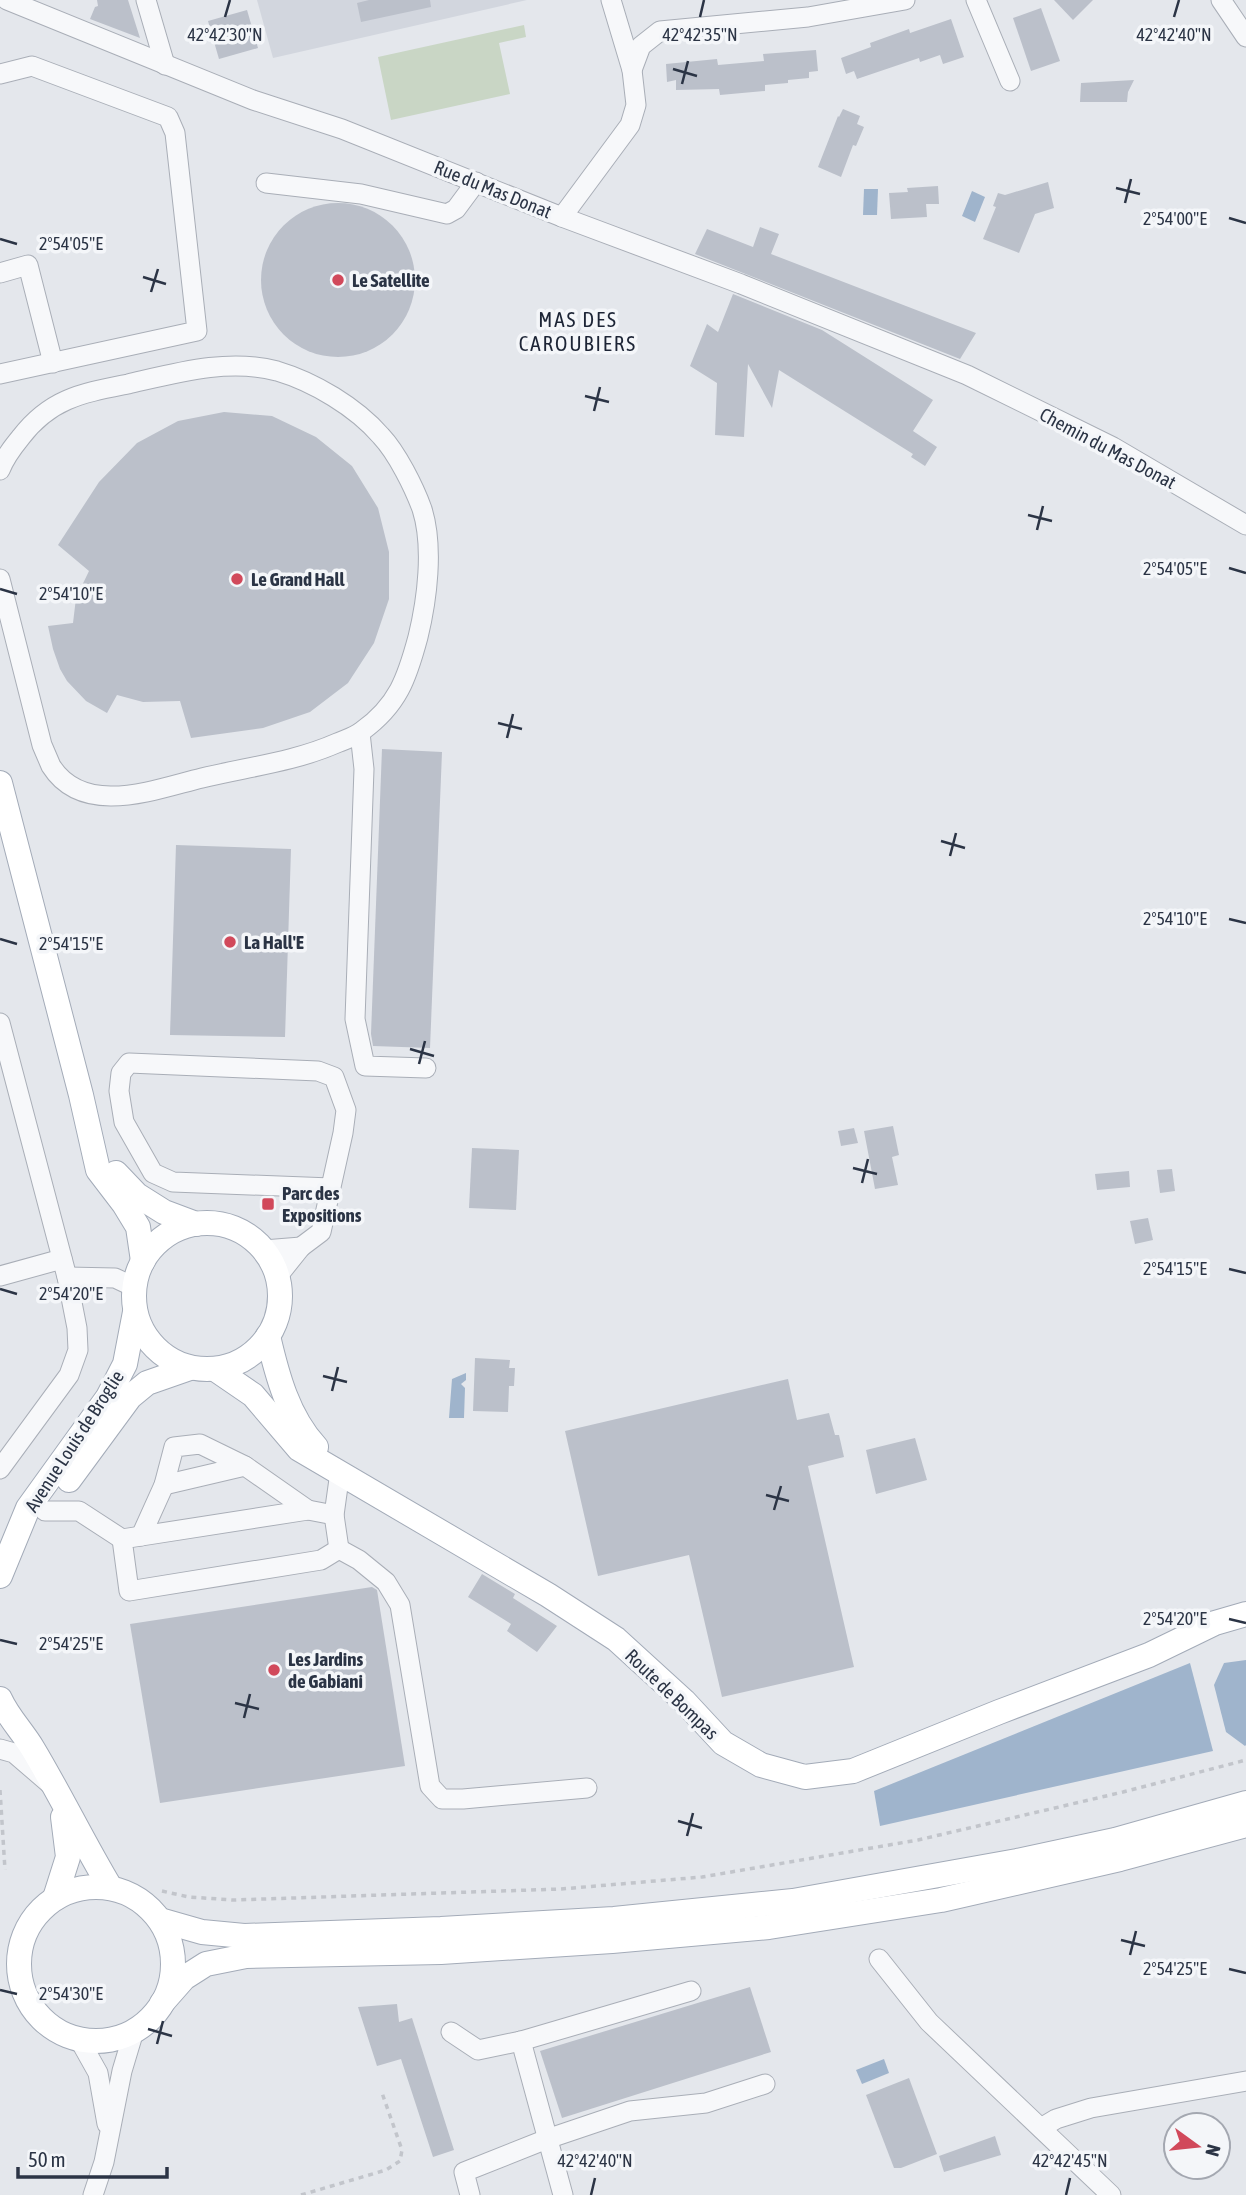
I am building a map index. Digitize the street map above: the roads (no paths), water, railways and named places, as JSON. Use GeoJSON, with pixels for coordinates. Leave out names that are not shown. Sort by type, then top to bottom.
{"type":"FeatureCollection","features":[{"type":"Feature","properties":{"kind":"main road"},"geometry":{"type":"LineString","coordinates":[[0,783],[98,1170],[138,1227],[143,1261]]}},
{"type":"Feature","properties":{"kind":"main road"},"geometry":{"type":"LineString","coordinates":[[90,1135],[108,1164],[136,1195],[164,1212],[196,1224]]}},
{"type":"Feature","properties":{"kind":"main road"},"geometry":{"type":"LineString","coordinates":[[215,1223],[250,1237],[264,1250],[277,1277],[280,1297],[277,1318],[268,1336],[254,1352],[236,1364],[215,1369],[190,1368],[171,1361],[155,1348],[143,1332],[135,1312],[134,1287],[143,1261],[156,1243],[174,1231],[196,1224],[215,1223]]}},
{"type":"Feature","properties":{"kind":"main road","name":"Avenue Louis de Broglie"},"geometry":{"type":"LineString","coordinates":[[2,1572],[28,1508],[114,1386],[125,1364],[135,1312]]}},
{"type":"Feature","properties":{"kind":"main road","name":"Route de Bompas"},"geometry":{"type":"LineString","coordinates":[[268,1336],[277,1375],[290,1406],[310,1440],[340,1472]]}},
{"type":"Feature","properties":{"kind":"main road","name":"Avenue Louis de Broglie"},"geometry":{"type":"LineString","coordinates":[[2,1572],[130,1397],[147,1383],[190,1368]]}},
{"type":"Feature","properties":{"kind":"main road","name":"Route de Bompas"},"geometry":{"type":"LineString","coordinates":[[215,1369],[253,1395],[299,1449],[548,1595],[616,1639],[684,1701],[723,1743],[761,1765],[805,1777],[853,1771],[1149,1655],[1246,1630]]}},
{"type":"Feature","properties":{"kind":"main road","name":"Route de Bompas"},"geometry":{"type":"LineString","coordinates":[[1149,1655],[1215,1623],[1246,1614]]}},
{"type":"Feature","properties":{"kind":"main road"},"geometry":{"type":"LineString","coordinates":[[0,1699],[32,1746],[110,1887]]}},
{"type":"Feature","properties":{"kind":"main road"},"geometry":{"type":"LineString","coordinates":[[55,1898],[68,1857],[58,1792]]}},
{"type":"Feature","properties":{"kind":"main road"},"geometry":{"type":"LineString","coordinates":[[160,1920],[202,1932],[244,1936],[614,1919],[793,1901],[1017,1861],[1115,1840],[1246,1803]]}},
{"type":"Feature","properties":{"kind":"main road"},"geometry":{"type":"LineString","coordinates":[[162,2003],[171,1983],[173,1961],[169,1940],[160,1920],[147,1905],[129,1894],[110,1887],[91,1886],[72,1890],[55,1898],[29,1924],[22,1942],[19,1969],[25,1996],[38,2016],[57,2031],[79,2039],[98,2041],[117,2039],[134,2031],[150,2019],[184,1978],[206,1964],[246,1956],[441,1952],[769,1927],[941,1900],[1120,1859],[1246,1825]]}},
{"type":"Feature","properties":{"kind":"main road"},"geometry":{"type":"LineString","coordinates":[[0,1965],[22,1942]]}},
{"type":"Feature","properties":{"kind":"main road"},"geometry":{"type":"LineString","coordinates":[[0,1985],[25,1996]]}},
{"type":"Feature","properties":{"kind":"street"},"geometry":{"type":"LineString","coordinates":[[146,0],[165,65]]}},
{"type":"Feature","properties":{"kind":"street"},"geometry":{"type":"LineString","coordinates":[[562,217],[630,125],[636,105],[632,70],[611,0]]}},
{"type":"Feature","properties":{"kind":"street"},"geometry":{"type":"LineString","coordinates":[[632,70],[641,47],[660,31],[807,18],[905,0]]}},
{"type":"Feature","properties":{"kind":"street"},"geometry":{"type":"LineString","coordinates":[[976,0],[1010,81]]}},
{"type":"Feature","properties":{"kind":"street"},"geometry":{"type":"LineString","coordinates":[[1220,0],[1246,37]]}},
{"type":"Feature","properties":{"kind":"street","name":"Rue du Mas Donat"},"geometry":{"type":"LineString","coordinates":[[9,5],[253,100],[342,129],[967,375]]}},
{"type":"Feature","properties":{"kind":"street"},"geometry":{"type":"LineString","coordinates":[[0,74],[32,66],[167,117],[175,133],[197,331],[0,374]]}},
{"type":"Feature","properties":{"kind":"street"},"geometry":{"type":"LineString","coordinates":[[266,183],[361,194],[447,214],[456,209],[476,182]]}},
{"type":"Feature","properties":{"kind":"street"},"geometry":{"type":"LineString","coordinates":[[0,273],[28,265],[53,363]]}},
{"type":"Feature","properties":{"kind":"street"},"geometry":{"type":"LineString","coordinates":[[0,579],[42,745],[52,767],[64,780],[80,790],[104,797],[141,794],[314,753],[360,733],[396,699],[410,667],[428,583],[422,511],[404,470],[382,436],[352,410],[319,387],[277,371],[236,365],[190,370],[82,394],[51,407],[29,426],[2,460]]}},
{"type":"Feature","properties":{"kind":"street","name":"Chemin du Mas Donat"},"geometry":{"type":"LineString","coordinates":[[967,375],[1113,447],[1246,525]]}},
{"type":"Feature","properties":{"kind":"street"},"geometry":{"type":"LineString","coordinates":[[360,733],[364,769],[355,1019],[365,1066],[426,1069]]}},
{"type":"Feature","properties":{"kind":"street"},"geometry":{"type":"LineString","coordinates":[[0,1023],[9,1099],[64,1268],[77,1328],[78,1350],[69,1375],[0,1468]]}},
{"type":"Feature","properties":{"kind":"street"},"geometry":{"type":"LineString","coordinates":[[277,1277],[301,1247],[321,1232],[331,1188],[346,1110],[334,1077],[318,1071],[129,1063],[121,1073],[119,1091],[124,1122],[153,1173],[173,1182],[331,1188]]}},
{"type":"Feature","properties":{"kind":"street"},"geometry":{"type":"LineString","coordinates":[[264,1250],[301,1247]]}},
{"type":"Feature","properties":{"kind":"street"},"geometry":{"type":"LineString","coordinates":[[0,1276],[64,1268],[115,1278],[134,1287]]}},
{"type":"Feature","properties":{"kind":"street"},"geometry":{"type":"LineString","coordinates":[[308,1510],[245,1466],[200,1444],[174,1447],[164,1485],[132,1537],[129,1591],[321,1560],[339,1549]]}},
{"type":"Feature","properties":{"kind":"street"},"geometry":{"type":"LineString","coordinates":[[164,1485],[245,1466]]}},
{"type":"Feature","properties":{"kind":"street"},"geometry":{"type":"LineString","coordinates":[[339,1549],[334,1515],[340,1472]]}},
{"type":"Feature","properties":{"kind":"street"},"geometry":{"type":"LineString","coordinates":[[69,1480],[79,1511]]}},
{"type":"Feature","properties":{"kind":"street"},"geometry":{"type":"LineString","coordinates":[[45,1511],[79,1511],[132,1537],[308,1510],[334,1515]]}},
{"type":"Feature","properties":{"kind":"street"},"geometry":{"type":"LineString","coordinates":[[339,1549],[359,1560],[386,1583],[400,1605],[430,1786],[442,1799],[587,1788]]}},
{"type":"Feature","properties":{"kind":"street"},"geometry":{"type":"LineString","coordinates":[[0,1749],[13,1754],[58,1792]]}},
{"type":"Feature","properties":{"kind":"street"},"geometry":{"type":"LineString","coordinates":[[879,1959],[929,2022],[1111,2195]]}},
{"type":"Feature","properties":{"kind":"street"},"geometry":{"type":"LineString","coordinates":[[451,2032],[478,2050],[521,2041],[691,1991]]}},
{"type":"Feature","properties":{"kind":"street"},"geometry":{"type":"LineString","coordinates":[[93,2195],[104,2162],[122,2071],[134,2031]]}},
{"type":"Feature","properties":{"kind":"street"},"geometry":{"type":"LineString","coordinates":[[79,2039],[98,2073],[109,2133]]}},
{"type":"Feature","properties":{"kind":"street"},"geometry":{"type":"LineString","coordinates":[[521,2041],[563,2195]]}},
{"type":"Feature","properties":{"kind":"street"},"geometry":{"type":"LineString","coordinates":[[1041,2128],[1056,2119],[1091,2108],[1246,2081]]}},
{"type":"Feature","properties":{"kind":"street"},"geometry":{"type":"LineString","coordinates":[[470,2195],[464,2172],[547,2139],[630,2111],[706,2102],[765,2084]]}},
{"type":"Feature","properties":{"kind":"water"},"geometry":{"type":"Polygon","coordinates":[[[864,189],[878,189],[877,215],[863,215],[864,189]]]}},
{"type":"Feature","properties":{"kind":"water"},"geometry":{"type":"Polygon","coordinates":[[[972,191],[985,197],[975,222],[962,216],[972,191]]]}},
{"type":"Feature","properties":{"kind":"water"},"geometry":{"type":"Polygon","coordinates":[[[466,1373],[466,1380],[461,1384],[465,1388],[464,1418],[449,1418],[452,1379],[466,1373]]]}},
{"type":"Feature","properties":{"kind":"water"},"geometry":{"type":"Polygon","coordinates":[[[1246,1660],[1245,1746],[1226,1732],[1214,1685],[1224,1663],[1246,1660]]]}},
{"type":"Feature","properties":{"kind":"water"},"geometry":{"type":"Polygon","coordinates":[[[1190,1663],[1213,1751],[880,1826],[874,1791],[1190,1663]]]}},
{"type":"Feature","properties":{"kind":"water"},"geometry":{"type":"Polygon","coordinates":[[[884,2059],[889,2073],[862,2084],[856,2070],[884,2059]]]}},
{"type":"Feature","properties":{"kind":"place","name":"Le Satellite"},"geometry":{"type":"Point","coordinates":[338,280]}},
{"type":"Feature","properties":{"kind":"place","name":"Le Grand Hall"},"geometry":{"type":"Point","coordinates":[237,579]}},
{"type":"Feature","properties":{"kind":"place","name":"La Hall'E"},"geometry":{"type":"Point","coordinates":[230,942]}},
{"type":"Feature","properties":{"kind":"place","name":"Parc des Expositions"},"geometry":{"type":"Point","coordinates":[268,1204]}},
{"type":"Feature","properties":{"kind":"place","name":"Les Jardins de Gabiani"},"geometry":{"type":"Point","coordinates":[274,1670]}},
{"type":"Feature","properties":{"kind":"district","name":"MAS DES CAROUBIERS"},"geometry":{"type":"Point","coordinates":[578,332]}}]}
